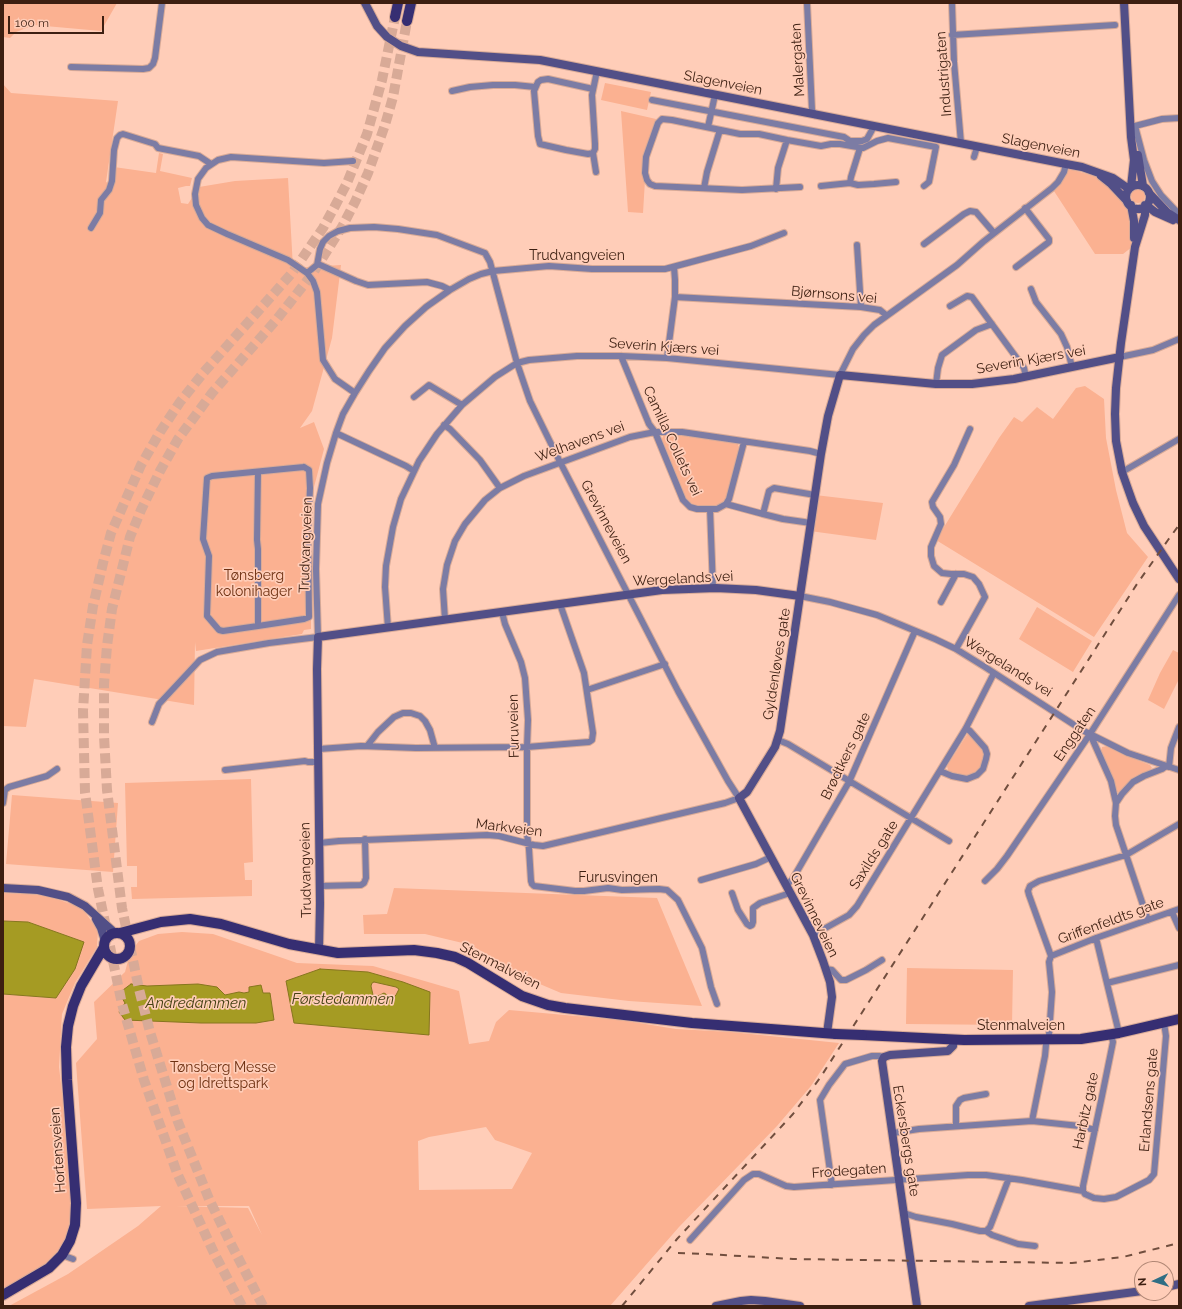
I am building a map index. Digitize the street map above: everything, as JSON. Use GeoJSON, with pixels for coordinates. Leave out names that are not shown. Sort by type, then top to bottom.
{"type":"FeatureCollection","features":[{"type":"Feature","properties":{"kind":"main road","name":"Slagenveien"},"geometry":{"type":"LineString","coordinates":[[365,3],[377,26],[387,37],[401,46],[418,52],[527,59],[596,71],[1066,164],[1113,178],[1130,188]]}},
{"type":"Feature","properties":{"kind":"main road"},"geometry":{"type":"LineString","coordinates":[[395,17],[398,3]]}},
{"type":"Feature","properties":{"kind":"main road"},"geometry":{"type":"LineString","coordinates":[[407,21],[411,3]]}},
{"type":"Feature","properties":{"kind":"main road"},"geometry":{"type":"LineString","coordinates":[[1125,4],[1135,139],[1143,186]]}},
{"type":"Feature","properties":{"kind":"main road"},"geometry":{"type":"LineString","coordinates":[[1125,4],[1131,138],[1134,160],[1130,188],[1127,195],[1134,221],[1134,247],[1116,388],[1116,442],[1128,492],[1144,526],[1179,578]]}},
{"type":"Feature","properties":{"kind":"main road","name":"Slagenveien"},"geometry":{"type":"LineString","coordinates":[[1095,172],[1111,184],[1129,203]]}},
{"type":"Feature","properties":{"kind":"main road"},"geometry":{"type":"LineString","coordinates":[[1130,188],[1139,185],[1143,186],[1167,212],[1179,221]]}},
{"type":"Feature","properties":{"kind":"main road"},"geometry":{"type":"LineString","coordinates":[[1134,247],[1145,215],[1146,205],[1149,200],[1149,193]]}},
{"type":"Feature","properties":{"kind":"main road"},"geometry":{"type":"LineString","coordinates":[[1129,203],[1137,208],[1146,205]]}},
{"type":"Feature","properties":{"kind":"main road"},"geometry":{"type":"LineString","coordinates":[[1146,205],[1155,212],[1179,221]]}},
{"type":"Feature","properties":{"kind":"main road","name":"Severin Kjærs vei"},"geometry":{"type":"LineString","coordinates":[[840,375],[936,384],[972,384],[1026,377],[1120,357]]}},
{"type":"Feature","properties":{"kind":"main road","name":"Gyldenløves gate"},"geometry":{"type":"LineString","coordinates":[[739,798],[747,792],[778,740],[821,454],[828,416],[840,375]]}},
{"type":"Feature","properties":{"kind":"main road","name":"Wergelands vei"},"geometry":{"type":"LineString","coordinates":[[318,637],[662,590],[713,588],[756,590],[800,596]]}},
{"type":"Feature","properties":{"kind":"main road","name":"Trudvangveien"},"geometry":{"type":"LineString","coordinates":[[318,637],[317,669],[320,886],[319,950]]}},
{"type":"Feature","properties":{"kind":"main road","name":"Grevinneveien"},"geometry":{"type":"LineString","coordinates":[[739,798],[813,935],[830,982],[832,997],[832,1033]]}},
{"type":"Feature","properties":{"kind":"main road"},"geometry":{"type":"LineString","coordinates":[[3,888],[38,890],[68,897],[85,906],[118,933],[127,938],[130,945]]}},
{"type":"Feature","properties":{"kind":"main road"},"geometry":{"type":"LineString","coordinates":[[91,912],[101,928],[106,954],[113,959]]}},
{"type":"Feature","properties":{"kind":"main road","name":"Stenmalveien"},"geometry":{"type":"LineString","coordinates":[[104,944],[110,935],[160,922],[190,920],[229,926],[289,944],[319,950],[345,953],[407,950],[437,952],[455,957],[468,963],[522,996],[535,1001],[566,1008],[692,1022],[832,1033],[954,1040],[1081,1039],[1115,1034],[1179,1019]]}},
{"type":"Feature","properties":{"kind":"main road","name":"Stenmalveien"},"geometry":{"type":"LineString","coordinates":[[113,959],[121,959],[125,957],[128,954],[130,945],[138,936],[148,931],[172,925],[201,922]]}},
{"type":"Feature","properties":{"kind":"main road","name":"Hortensveien"},"geometry":{"type":"LineString","coordinates":[[3,1295],[39,1275],[55,1263],[62,1255],[70,1241],[75,1225],[76,1203],[67,1080],[67,1041],[69,1020],[81,986],[104,944]]}},
{"type":"Feature","properties":{"kind":"main road"},"geometry":{"type":"LineString","coordinates":[[89,972],[113,959]]}},
{"type":"Feature","properties":{"kind":"main road"},"geometry":{"type":"LineString","coordinates":[[884,1057],[890,1055],[942,1052],[952,1048],[954,1040]]}},
{"type":"Feature","properties":{"kind":"main road","name":"Eckersbergs gate"},"geometry":{"type":"LineString","coordinates":[[884,1057],[882,1064],[900,1180],[917,1306]]}},
{"type":"Feature","properties":{"kind":"main road"},"geometry":{"type":"LineString","coordinates":[[1029,1306],[1134,1292]]}},
{"type":"Feature","properties":{"kind":"main road"},"geometry":{"type":"LineString","coordinates":[[716,1306],[750,1300],[800,1306]]}},
{"type":"Feature","properties":{"kind":"street"},"geometry":{"type":"LineString","coordinates":[[71,67],[149,68],[153,64],[155,58],[162,3]]}},
{"type":"Feature","properties":{"kind":"street","name":"Malergaten"},"geometry":{"type":"LineString","coordinates":[[807,3],[812,110],[815,115]]}},
{"type":"Feature","properties":{"kind":"street","name":"Industrigaten"},"geometry":{"type":"LineString","coordinates":[[952,3],[952,35],[961,143]]}},
{"type":"Feature","properties":{"kind":"street"},"geometry":{"type":"LineString","coordinates":[[952,35],[1115,25]]}},
{"type":"Feature","properties":{"kind":"street"},"geometry":{"type":"LineString","coordinates":[[596,71],[592,110],[595,149],[592,153],[596,172]]}},
{"type":"Feature","properties":{"kind":"street"},"geometry":{"type":"LineString","coordinates":[[592,153],[588,154],[540,144],[538,136],[535,87],[541,80],[548,79],[593,89]]}},
{"type":"Feature","properties":{"kind":"street"},"geometry":{"type":"LineString","coordinates":[[452,91],[470,87],[493,85],[535,87]]}},
{"type":"Feature","properties":{"kind":"street"},"geometry":{"type":"LineString","coordinates":[[708,127],[715,95]]}},
{"type":"Feature","properties":{"kind":"street"},"geometry":{"type":"LineString","coordinates":[[652,100],[844,137],[848,143],[860,148],[866,147],[877,140],[888,138],[936,147],[929,182],[924,186]]}},
{"type":"Feature","properties":{"kind":"street"},"geometry":{"type":"LineString","coordinates":[[1179,118],[1162,119],[1135,126],[1144,160],[1152,181],[1161,195],[1179,214]]}},
{"type":"Feature","properties":{"kind":"street"},"geometry":{"type":"LineString","coordinates":[[800,187],[742,190],[655,186],[650,184],[647,180],[645,172],[646,157],[658,123],[662,119],[740,134],[759,134],[820,146],[862,141],[867,139],[873,126]]}},
{"type":"Feature","properties":{"kind":"street"},"geometry":{"type":"LineString","coordinates":[[704,188],[707,172],[720,130]]}},
{"type":"Feature","properties":{"kind":"street"},"geometry":{"type":"LineString","coordinates":[[91,228],[100,213],[101,200],[109,190],[112,181],[114,150],[117,138],[120,135],[123,134],[155,144],[158,148],[199,156],[211,164]]}},
{"type":"Feature","properties":{"kind":"street"},"geometry":{"type":"LineString","coordinates":[[776,189],[778,168],[787,140]]}},
{"type":"Feature","properties":{"kind":"street"},"geometry":{"type":"LineString","coordinates":[[974,157],[977,147]]}},
{"type":"Feature","properties":{"kind":"street"},"geometry":{"type":"LineString","coordinates":[[850,183],[860,148]]}},
{"type":"Feature","properties":{"kind":"street"},"geometry":{"type":"LineString","coordinates":[[353,161],[324,163],[231,157],[218,160],[211,164],[201,174],[195,194],[196,205],[202,218],[208,225],[288,260],[307,273],[313,281],[317,292],[323,360],[335,379],[355,393]]}},
{"type":"Feature","properties":{"kind":"street","name":"Bjørnsons vei"},"geometry":{"type":"LineString","coordinates":[[675,297],[860,307],[880,310],[886,315],[957,265],[994,233],[1052,188],[1058,182],[1066,164]]}},
{"type":"Feature","properties":{"kind":"street"},"geometry":{"type":"LineString","coordinates":[[821,186],[850,183],[874,184],[896,182]]}},
{"type":"Feature","properties":{"kind":"street"},"geometry":{"type":"LineString","coordinates":[[1016,267],[1049,242],[1049,239],[1025,208]]}},
{"type":"Feature","properties":{"kind":"street"},"geometry":{"type":"LineString","coordinates":[[924,244],[970,211],[976,212],[994,233]]}},
{"type":"Feature","properties":{"kind":"street","name":"Grevinneveien"},"geometry":{"type":"LineString","coordinates":[[307,273],[317,265],[320,249],[323,242],[329,236],[338,231],[359,227],[412,230],[445,238],[485,253],[493,271],[530,401],[665,664],[711,750],[739,798]]}},
{"type":"Feature","properties":{"kind":"street","name":"Trudvangveien"},"geometry":{"type":"LineString","coordinates":[[318,637],[316,569],[318,504],[323,477],[336,433],[343,414],[355,393],[385,348],[405,326],[426,307],[469,279],[493,271],[550,266],[592,269],[664,269],[751,246],[784,233]]}},
{"type":"Feature","properties":{"kind":"street"},"geometry":{"type":"LineString","coordinates":[[857,245],[860,307]]}},
{"type":"Feature","properties":{"kind":"street"},"geometry":{"type":"LineString","coordinates":[[307,273],[318,264],[368,285],[428,282],[450,290]]}},
{"type":"Feature","properties":{"kind":"street"},"geometry":{"type":"LineString","coordinates":[[667,358],[675,297],[674,267]]}},
{"type":"Feature","properties":{"kind":"street"},"geometry":{"type":"LineString","coordinates":[[1031,289],[1036,302],[1061,334],[1067,347],[1072,367]]}},
{"type":"Feature","properties":{"kind":"street"},"geometry":{"type":"LineString","coordinates":[[950,306],[964,297],[972,297],[1024,368],[1026,377]]}},
{"type":"Feature","properties":{"kind":"street","name":"Gyldenløves gate"},"geometry":{"type":"LineString","coordinates":[[840,375],[853,348],[864,335],[886,315]]}},
{"type":"Feature","properties":{"kind":"street"},"geometry":{"type":"LineString","coordinates":[[936,384],[938,368],[942,355],[976,330],[992,324]]}},
{"type":"Feature","properties":{"kind":"street"},"geometry":{"type":"LineString","coordinates":[[1120,357],[1152,350],[1179,339]]}},
{"type":"Feature","properties":{"kind":"street","name":"Severin Kjærs vei"},"geometry":{"type":"LineString","coordinates":[[388,628],[385,587],[388,550],[401,499],[414,471],[419,461],[444,425],[462,405],[495,377],[518,363],[529,360],[577,356],[621,356],[667,358],[840,375]]}},
{"type":"Feature","properties":{"kind":"street","name":"Camilla Collets vei"},"geometry":{"type":"LineString","coordinates":[[621,356],[649,424],[655,432],[686,504],[697,509],[717,509],[726,504]]}},
{"type":"Feature","properties":{"kind":"street"},"geometry":{"type":"LineString","coordinates":[[414,397],[429,385],[462,405]]}},
{"type":"Feature","properties":{"kind":"street"},"geometry":{"type":"LineString","coordinates":[[444,425],[450,429],[480,460],[500,488]]}},
{"type":"Feature","properties":{"kind":"street"},"geometry":{"type":"LineString","coordinates":[[956,649],[985,597],[979,584],[973,577],[964,574],[942,573],[936,569],[933,563],[931,547],[941,524],[940,517],[933,507],[932,502],[954,465],[970,429]]}},
{"type":"Feature","properties":{"kind":"street","name":"Welhavens vei"},"geometry":{"type":"LineString","coordinates":[[445,620],[443,589],[447,565],[455,541],[465,524],[477,509],[500,488],[524,476],[630,437],[655,432],[682,432],[810,451],[821,454]]}},
{"type":"Feature","properties":{"kind":"street"},"geometry":{"type":"LineString","coordinates":[[336,433],[414,471]]}},
{"type":"Feature","properties":{"kind":"street"},"geometry":{"type":"LineString","coordinates":[[1122,472],[1179,439]]}},
{"type":"Feature","properties":{"kind":"street"},"geometry":{"type":"LineString","coordinates":[[744,442],[729,499],[726,504],[783,519],[811,523]]}},
{"type":"Feature","properties":{"kind":"street"},"geometry":{"type":"LineString","coordinates":[[306,468],[309,470],[308,617],[304,619],[223,631],[216,628],[208,619],[206,610],[209,556],[203,539],[207,478],[212,476],[258,472],[306,468]]}},
{"type":"Feature","properties":{"kind":"street"},"geometry":{"type":"LineString","coordinates":[[258,472],[258,626]]}},
{"type":"Feature","properties":{"kind":"street"},"geometry":{"type":"LineString","coordinates":[[763,514],[769,491],[774,488],[815,495]]}},
{"type":"Feature","properties":{"kind":"street"},"geometry":{"type":"LineString","coordinates":[[710,509],[713,588]]}},
{"type":"Feature","properties":{"kind":"street"},"geometry":{"type":"LineString","coordinates":[[941,602],[956,574]]}},
{"type":"Feature","properties":{"kind":"street","name":"Enggaten"},"geometry":{"type":"LineString","coordinates":[[985,881],[1007,856],[1090,734],[1179,595]]}},
{"type":"Feature","properties":{"kind":"street","name":"Wergelands vei"},"geometry":{"type":"LineString","coordinates":[[800,596],[860,610],[915,631],[956,649],[1090,734],[1128,753],[1179,770]]}},
{"type":"Feature","properties":{"kind":"street"},"geometry":{"type":"LineString","coordinates":[[319,749],[367,746],[435,748],[526,747],[589,742],[592,740],[593,733],[588,690],[560,604]]}},
{"type":"Feature","properties":{"kind":"street","name":"Furuveien"},"geometry":{"type":"LineString","coordinates":[[502,612],[505,624],[521,662],[525,678],[528,720],[526,747],[527,834],[529,844]]}},
{"type":"Feature","properties":{"kind":"street","name":"Brødtkers gate"},"geometry":{"type":"LineString","coordinates":[[786,885],[792,880],[849,782],[915,631]]}},
{"type":"Feature","properties":{"kind":"street"},"geometry":{"type":"LineString","coordinates":[[152,722],[159,704],[200,660],[217,652],[269,643],[318,637]]}},
{"type":"Feature","properties":{"kind":"street"},"geometry":{"type":"LineString","coordinates":[[588,690],[665,664]]}},
{"type":"Feature","properties":{"kind":"street","name":"Saxilds gate"},"geometry":{"type":"LineString","coordinates":[[813,935],[852,913],[966,728],[994,673]]}},
{"type":"Feature","properties":{"kind":"street"},"geometry":{"type":"LineString","coordinates":[[367,746],[378,732],[394,717],[403,713],[411,713],[420,716],[425,721],[430,730],[435,748]]}},
{"type":"Feature","properties":{"kind":"street"},"geometry":{"type":"LineString","coordinates":[[1116,803],[1133,782],[1167,766],[1171,748],[1179,727]]}},
{"type":"Feature","properties":{"kind":"street"},"geometry":{"type":"LineString","coordinates":[[940,771],[952,776],[967,779],[977,775],[983,769],[987,754],[985,748],[966,728]]}},
{"type":"Feature","properties":{"kind":"street"},"geometry":{"type":"LineString","coordinates":[[1090,734],[1106,768],[1114,792],[1116,803],[1116,826],[1148,920]]}},
{"type":"Feature","properties":{"kind":"street"},"geometry":{"type":"LineString","coordinates":[[778,740],[788,744],[949,841]]}},
{"type":"Feature","properties":{"kind":"street"},"geometry":{"type":"LineString","coordinates":[[225,770],[305,761],[319,762]]}},
{"type":"Feature","properties":{"kind":"street"},"geometry":{"type":"LineString","coordinates":[[3,803],[5,790],[9,786],[43,778],[57,769]]}},
{"type":"Feature","properties":{"kind":"street","name":"Markveien"},"geometry":{"type":"LineString","coordinates":[[319,843],[365,839],[487,834],[543,846],[739,798]]}},
{"type":"Feature","properties":{"kind":"street"},"geometry":{"type":"LineString","coordinates":[[1032,1121],[1051,1015],[1052,992],[1049,962],[1051,956],[1029,895],[1028,891],[1030,886],[1039,881],[1126,855],[1179,824]]}},
{"type":"Feature","properties":{"kind":"street"},"geometry":{"type":"LineString","coordinates":[[320,886],[361,885],[364,883],[366,878],[365,839]]}},
{"type":"Feature","properties":{"kind":"street","name":"Furusvingen"},"geometry":{"type":"LineString","coordinates":[[529,844],[530,881],[534,886],[584,891],[608,888],[622,890],[667,890],[678,900],[702,948],[716,1004]]}},
{"type":"Feature","properties":{"kind":"street"},"geometry":{"type":"LineString","coordinates":[[701,880],[756,864],[771,857]]}},
{"type":"Feature","properties":{"kind":"street"},"geometry":{"type":"LineString","coordinates":[[732,893],[743,918],[750,926],[753,922],[753,908],[760,903],[790,893]]}},
{"type":"Feature","properties":{"kind":"street","name":"Griffenfeldts gate"},"geometry":{"type":"LineString","coordinates":[[1051,956],[1096,938],[1179,909]]}},
{"type":"Feature","properties":{"kind":"street"},"geometry":{"type":"LineString","coordinates":[[1172,912],[1179,928]]}},
{"type":"Feature","properties":{"kind":"street","name":"Harbitz gate"},"geometry":{"type":"LineString","coordinates":[[1082,1191],[1115,1034],[1107,983],[1096,938]]}},
{"type":"Feature","properties":{"kind":"street"},"geometry":{"type":"LineString","coordinates":[[826,969],[832,970],[838,979],[843,980],[866,970],[882,960]]}},
{"type":"Feature","properties":{"kind":"street"},"geometry":{"type":"LineString","coordinates":[[1107,983],[1179,965]]}},
{"type":"Feature","properties":{"kind":"street","name":"Erlandsens gate"},"geometry":{"type":"LineString","coordinates":[[1152,1178],[1156,1166],[1166,1036],[1164,1023]]}},
{"type":"Feature","properties":{"kind":"street"},"geometry":{"type":"LineString","coordinates":[[832,1185],[820,1100],[845,1064],[872,1056],[884,1057]]}},
{"type":"Feature","properties":{"kind":"street"},"geometry":{"type":"LineString","coordinates":[[956,1126],[956,1106],[960,1100],[986,1094]]}},
{"type":"Feature","properties":{"kind":"street"},"geometry":{"type":"LineString","coordinates":[[893,1133],[919,1129],[1032,1121],[1080,1126],[1095,1130]]}},
{"type":"Feature","properties":{"kind":"street","name":"Frodegaten"},"geometry":{"type":"LineString","coordinates":[[690,1240],[744,1180],[753,1174],[759,1174],[786,1186],[832,1185],[968,1175],[1009,1178],[1082,1191],[1094,1198],[1110,1199],[1127,1192],[1152,1178]]}},
{"type":"Feature","properties":{"kind":"street"},"geometry":{"type":"LineString","coordinates":[[986,1231],[990,1227],[1009,1178]]}},
{"type":"Feature","properties":{"kind":"street"},"geometry":{"type":"LineString","coordinates":[[904,1213],[916,1217],[986,1231],[992,1235],[1018,1244],[1035,1246]]}},
{"type":"Feature","properties":{"kind":"street"},"geometry":{"type":"LineString","coordinates":[[62,1255],[73,1259]]}},
{"type":"Feature","properties":{"kind":"green space"},"geometry":{"type":"Polygon","coordinates":[[[3,3],[117,3],[101,31],[34,25],[16,32],[10,38],[3,37],[3,3]]]}},
{"type":"Feature","properties":{"kind":"green space"},"geometry":{"type":"Polygon","coordinates":[[[605,83],[651,92],[647,110],[601,100],[605,83]]]}},
{"type":"Feature","properties":{"kind":"green space","name":"Tønsberg kolonihager"},"geometry":{"type":"Polygon","coordinates":[[[3,84],[11,93],[118,101],[106,182],[114,186],[114,167],[156,173],[159,153],[163,154],[160,171],[192,178],[190,186],[178,188],[181,203],[188,204],[199,187],[235,181],[288,178],[293,268],[341,265],[332,338],[312,411],[300,428],[314,422],[324,449],[314,487],[311,515],[311,629],[304,630],[302,634],[196,651],[195,642],[194,705],[34,679],[26,727],[3,726],[3,84]]]}},
{"type":"Feature","properties":{"kind":"green space"},"geometry":{"type":"Polygon","coordinates":[[[621,111],[656,119],[645,180],[643,213],[628,212],[621,111]]]}},
{"type":"Feature","properties":{"kind":"green space"},"geometry":{"type":"Polygon","coordinates":[[[1070,169],[1097,177],[1105,182],[1126,204],[1130,211],[1132,220],[1132,247],[1123,254],[1095,254],[1052,188],[1066,171],[1070,169]]]}},
{"type":"Feature","properties":{"kind":"green space"},"geometry":{"type":"Polygon","coordinates":[[[1138,189],[1143,191],[1145,196],[1143,201],[1138,203],[1133,201],[1131,196],[1133,191],[1138,189]]]}},
{"type":"Feature","properties":{"kind":"green space"},"geometry":{"type":"Polygon","coordinates":[[[1085,386],[1104,399],[1106,438],[1116,490],[1127,533],[1148,557],[1094,637],[936,540],[999,438],[1014,417],[1022,422],[1037,407],[1053,419],[1076,388],[1085,386]]]}},
{"type":"Feature","properties":{"kind":"green space"},"geometry":{"type":"Polygon","coordinates":[[[677,434],[738,444],[739,448],[727,497],[722,504],[717,506],[696,506],[687,501],[661,440],[664,435],[677,434]]]}},
{"type":"Feature","properties":{"kind":"green space"},"geometry":{"type":"Polygon","coordinates":[[[815,495],[883,503],[876,540],[810,531],[815,495]]]}},
{"type":"Feature","properties":{"kind":"green space"},"geometry":{"type":"Polygon","coordinates":[[[1037,607],[1092,641],[1073,672],[1019,639],[1037,607]]]}},
{"type":"Feature","properties":{"kind":"green space"},"geometry":{"type":"Polygon","coordinates":[[[1173,650],[1179,653],[1179,679],[1164,709],[1148,700],[1160,673],[1173,650]]]}},
{"type":"Feature","properties":{"kind":"green space"},"geometry":{"type":"Polygon","coordinates":[[[968,733],[985,752],[981,769],[973,776],[961,776],[950,772],[947,766],[968,733]]]}},
{"type":"Feature","properties":{"kind":"green space"},"geometry":{"type":"Polygon","coordinates":[[[1107,746],[1122,754],[1150,765],[1152,768],[1121,792],[1117,792],[1101,751],[1102,747],[1107,746]]]}},
{"type":"Feature","properties":{"kind":"green space"},"geometry":{"type":"Polygon","coordinates":[[[251,779],[253,862],[244,863],[245,880],[252,880],[252,896],[132,899],[131,887],[137,887],[137,866],[127,866],[125,783],[251,779]]]}},
{"type":"Feature","properties":{"kind":"green space"},"geometry":{"type":"Polygon","coordinates":[[[12,795],[118,803],[113,872],[6,864],[12,795]]]}},
{"type":"Feature","properties":{"kind":"green space"},"geometry":{"type":"Polygon","coordinates":[[[394,888],[657,898],[702,1006],[629,1001],[561,993],[528,979],[471,945],[425,934],[364,934],[363,915],[387,914],[394,888]]]}},
{"type":"Feature","properties":{"kind":"green space"},"geometry":{"type":"Polygon","coordinates":[[[3,893],[46,895],[82,908],[98,930],[97,947],[75,983],[62,1014],[59,1067],[71,1169],[74,1221],[64,1247],[42,1270],[3,1291],[3,994],[56,998],[84,942],[28,922],[3,921],[3,893]]]}},
{"type":"Feature","properties":{"kind":"green space","name":"Tønsberg Messe og Idrettspark"},"geometry":{"type":"Polygon","coordinates":[[[182,932],[213,934],[297,963],[373,966],[459,991],[469,1044],[489,1041],[496,1022],[509,1010],[621,1020],[676,1029],[731,1032],[839,1043],[811,1086],[777,1126],[679,1227],[610,1306],[9,1306],[68,1274],[138,1226],[161,1206],[87,1209],[76,1063],[97,1039],[94,1002],[125,972],[130,953],[139,941],[158,934],[182,932]],[[486,1127],[429,1137],[418,1141],[419,1190],[512,1189],[532,1153],[495,1140],[486,1127]],[[176,1206],[248,1208],[262,1235],[249,1206],[176,1206]]]}},
{"type":"Feature","properties":{"kind":"green space"},"geometry":{"type":"Polygon","coordinates":[[[907,968],[1013,970],[1012,1025],[906,1024],[907,968]]]}},
{"type":"Feature","properties":{"kind":"water"},"geometry":{"type":"Polygon","coordinates":[[[3,921],[28,922],[84,942],[75,969],[56,998],[3,994],[3,921]]]}},
{"type":"Feature","properties":{"kind":"water","name":"Førstedammen"},"geometry":{"type":"Polygon","coordinates":[[[320,969],[368,972],[403,982],[430,992],[429,1035],[294,1023],[286,981],[320,969]],[[374,982],[371,986],[373,995],[378,996],[384,993],[394,997],[399,989],[374,982]]]}},
{"type":"Feature","properties":{"kind":"water","name":"Andredammen"},"geometry":{"type":"Polygon","coordinates":[[[131,984],[147,986],[198,984],[217,987],[225,995],[239,992],[249,992],[249,987],[261,985],[263,993],[270,993],[274,1020],[256,1023],[201,1023],[125,1020],[119,1012],[125,1003],[119,993],[131,984]]]}},
{"type":"Feature","properties":{"kind":"tunnel"},"geometry":{"type":"LineString","coordinates":[[242,1306],[214,1253],[177,1173],[144,1080],[122,1004],[98,889],[85,792],[83,711],[87,645],[93,606],[111,533],[141,465],[160,432],[180,402],[204,372],[292,273],[323,228],[347,183],[367,134],[382,80],[395,17]]}},
{"type":"Feature","properties":{"kind":"tunnel"},"geometry":{"type":"LineString","coordinates":[[263,1306],[209,1199],[178,1122],[150,1032],[139,989],[122,908],[107,790],[104,736],[104,684],[107,646],[112,609],[130,537],[160,471],[178,439],[212,393],[277,319],[313,273],[342,227],[355,202],[368,173],[385,125],[393,97],[407,21]]}},
{"type":"Feature","properties":{"kind":"railway"},"geometry":{"type":"LineString","coordinates":[[622,1306],[677,1239],[793,1114],[820,1078],[1137,584],[1179,525]]}},
{"type":"Feature","properties":{"kind":"railway"},"geometry":{"type":"LineString","coordinates":[[678,1253],[793,1259],[1072,1263],[1123,1257],[1179,1243]]}}]}
